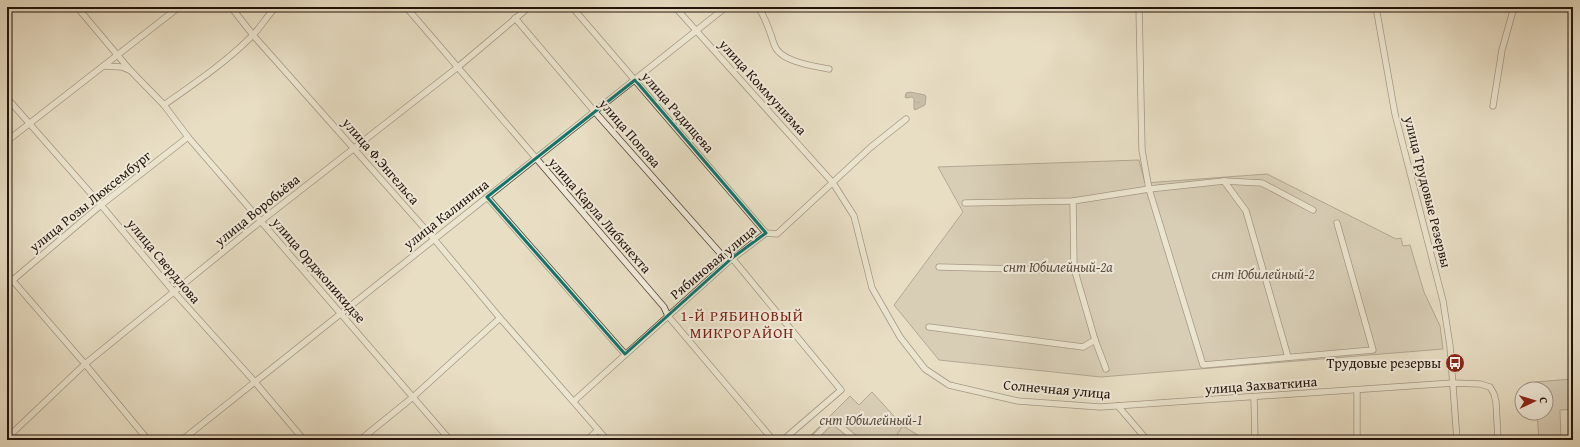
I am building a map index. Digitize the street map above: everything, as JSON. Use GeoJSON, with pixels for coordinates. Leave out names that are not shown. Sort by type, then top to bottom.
{"type":"FeatureCollection","features":[{"type":"Feature","properties":{"kind":"street","name":"улица Орджоникидзе"},"geometry":{"type":"LineString","coordinates":[[76,7],[130,70],[164,105],[188,137],[450,440]]}},
{"type":"Feature","properties":{"kind":"street"},"geometry":{"type":"LineString","coordinates":[[7,141],[179,7]]}},
{"type":"Feature","properties":{"kind":"street","name":"улица Ф.Энгельса"},"geometry":{"type":"LineString","coordinates":[[231,7],[253,35],[355,148],[500,318],[607,440]]}},
{"type":"Feature","properties":{"kind":"street"},"geometry":{"type":"LineString","coordinates":[[164,105],[218,67],[253,35],[267,16],[276,7]]}},
{"type":"Feature","properties":{"kind":"street","name":"улица Карла Либкнехта"},"geometry":{"type":"LineString","coordinates":[[406,7],[664,308],[668,316],[773,440]]}},
{"type":"Feature","properties":{"kind":"street","name":"улица Воробьёва"},"geometry":{"type":"LineString","coordinates":[[7,438],[85,364],[261,221],[458,67],[529,7]]}},
{"type":"Feature","properties":{"kind":"street","name":"улица Радищева"},"geometry":{"type":"LineString","coordinates":[[572,7],[766,233]]}},
{"type":"Feature","properties":{"kind":"street","name":"улица Коммунизма"},"geometry":{"type":"LineString","coordinates":[[675,7],[833,183]]}},
{"type":"Feature","properties":{"kind":"street","name":"улица Калинина"},"geometry":{"type":"LineString","coordinates":[[182,440],[254,381],[342,314],[486,197],[536,159],[726,7]]}},
{"type":"Feature","properties":{"kind":"street"},"geometry":{"type":"LineString","coordinates":[[758,7],[767,20],[774,45],[778,50],[795,62],[829,68]]}},
{"type":"Feature","properties":{"kind":"street"},"geometry":{"type":"LineString","coordinates":[[1139,7],[1142,150],[1149,188],[1203,364],[1373,350],[1337,223]]}},
{"type":"Feature","properties":{"kind":"street","name":"улица Трудовые Резервы"},"geometry":{"type":"LineString","coordinates":[[1376,7],[1395,114],[1443,301],[1450,346],[1457,440]]}},
{"type":"Feature","properties":{"kind":"street"},"geometry":{"type":"LineString","coordinates":[[1493,106],[1502,50],[1514,7]]}},
{"type":"Feature","properties":{"kind":"street","name":"улица Попова"},"geometry":{"type":"LineString","coordinates":[[515,18],[595,112],[730,260],[841,390],[784,440]]}},
{"type":"Feature","properties":{"kind":"street"},"geometry":{"type":"LineString","coordinates":[[104,66],[122,67],[130,70]]}},
{"type":"Feature","properties":{"kind":"street","name":"улица Свердлова"},"geometry":{"type":"LineString","coordinates":[[7,98],[304,440]]}},
{"type":"Feature","properties":{"kind":"street","name":"Рябиновая улица"},"geometry":{"type":"LineString","coordinates":[[574,401],[730,260],[766,233],[777,234],[871,147],[906,119]]}},
{"type":"Feature","properties":{"kind":"street","name":"улица Розы Люксембург"},"geometry":{"type":"LineString","coordinates":[[7,285],[101,205],[188,137]]}},
{"type":"Feature","properties":{"kind":"street"},"geometry":{"type":"LineString","coordinates":[[1224,180],[1246,211],[1288,357]]}},
{"type":"Feature","properties":{"kind":"street"},"geometry":{"type":"LineString","coordinates":[[965,203],[1073,201],[1149,188],[1224,180],[1262,183],[1313,210]]}},
{"type":"Feature","properties":{"kind":"street","name":"Солнечная улица"},"geometry":{"type":"LineString","coordinates":[[833,183],[854,216],[872,288],[900,337],[925,369],[949,385],[1018,401],[1100,407],[1118,406],[1147,440]]}},
{"type":"Feature","properties":{"kind":"street"},"geometry":{"type":"LineString","coordinates":[[486,197],[625,354]]}},
{"type":"Feature","properties":{"kind":"street"},"geometry":{"type":"LineString","coordinates":[[1073,201],[1074,268],[1095,340],[1106,369]]}},
{"type":"Feature","properties":{"kind":"street"},"geometry":{"type":"LineString","coordinates":[[939,267],[1052,270],[1074,268]]}},
{"type":"Feature","properties":{"kind":"street"},"geometry":{"type":"LineString","coordinates":[[7,274],[148,440]]}},
{"type":"Feature","properties":{"kind":"street"},"geometry":{"type":"LineString","coordinates":[[360,440],[413,397],[500,318]]}},
{"type":"Feature","properties":{"kind":"street"},"geometry":{"type":"LineString","coordinates":[[929,327],[1083,347],[1095,340]]}},
{"type":"Feature","properties":{"kind":"street"},"geometry":{"type":"LineString","coordinates":[[1453,383],[1484,384],[1492,390],[1496,402],[1498,440]]}},
{"type":"Feature","properties":{"kind":"street","name":"улица Захваткина"},"geometry":{"type":"LineString","coordinates":[[1118,406],[1453,383]]}},
{"type":"Feature","properties":{"kind":"street"},"geometry":{"type":"LineString","coordinates":[[1357,390],[1358,440]]}},
{"type":"Feature","properties":{"kind":"street"},"geometry":{"type":"LineString","coordinates":[[1254,397],[1255,440]]}},
{"type":"Feature","properties":{"kind":"street"},"geometry":{"type":"LineString","coordinates":[[812,440],[832,420],[857,440]]}},
{"type":"Feature","properties":{"kind":"street"},"geometry":{"type":"LineString","coordinates":[[587,440],[598,430]]}},
{"type":"Feature","properties":{"kind":"highlighted area"},"geometry":{"type":"Polygon","coordinates":[[[635,80],[766,233],[732,258],[625,354],[487,197],[635,80]]]}},
{"type":"Feature","properties":{"kind":"green space"},"geometry":{"type":"Polygon","coordinates":[[[1139,160],[1145,183],[1267,174],[1396,239],[1401,238],[1403,246],[1410,245],[1424,292],[1440,326],[1443,349],[1101,377],[939,360],[894,305],[963,212],[938,167],[1139,160]]]}},
{"type":"Feature","properties":{"kind":"green space"},"geometry":{"type":"Polygon","coordinates":[[[1573,379],[1573,409],[1560,410],[1561,440],[1539,440],[1538,421],[1554,421],[1554,381],[1548,381],[1573,379]]]}},
{"type":"Feature","properties":{"kind":"green space","name":"снт Юбилейный-1"},"geometry":{"type":"Polygon","coordinates":[[[872,392],[903,426],[897,434],[905,440],[806,440],[850,396],[859,405],[872,392]]]}},
{"type":"Feature","properties":{"kind":"green space"},"geometry":{"type":"Polygon","coordinates":[[[903,426],[926,440],[905,440],[897,434],[903,426]]]}},
{"type":"Feature","properties":{"kind":"water"},"geometry":{"type":"Polygon","coordinates":[[[910,92],[925,95],[925,105],[915,110],[914,99],[912,97],[905,97],[906,93],[910,92]]]}},
{"type":"Feature","properties":{"kind":"place","name":"Трудовые резервы"},"geometry":{"type":"Point","coordinates":[1455,363]}},
{"type":"Feature","properties":{"kind":"district","name":"1-Й РЯБИНОВЫЙ МИКРОРАЙОН"},"geometry":{"type":"Point","coordinates":[742,324]}},
{"type":"Feature","properties":{"kind":"park label","name":"снт Юбилейный-2а"},"geometry":{"type":"Point","coordinates":[1058,267]}},
{"type":"Feature","properties":{"kind":"park label","name":"снт Юбилейный-2"},"geometry":{"type":"Point","coordinates":[1263,274]}}]}
